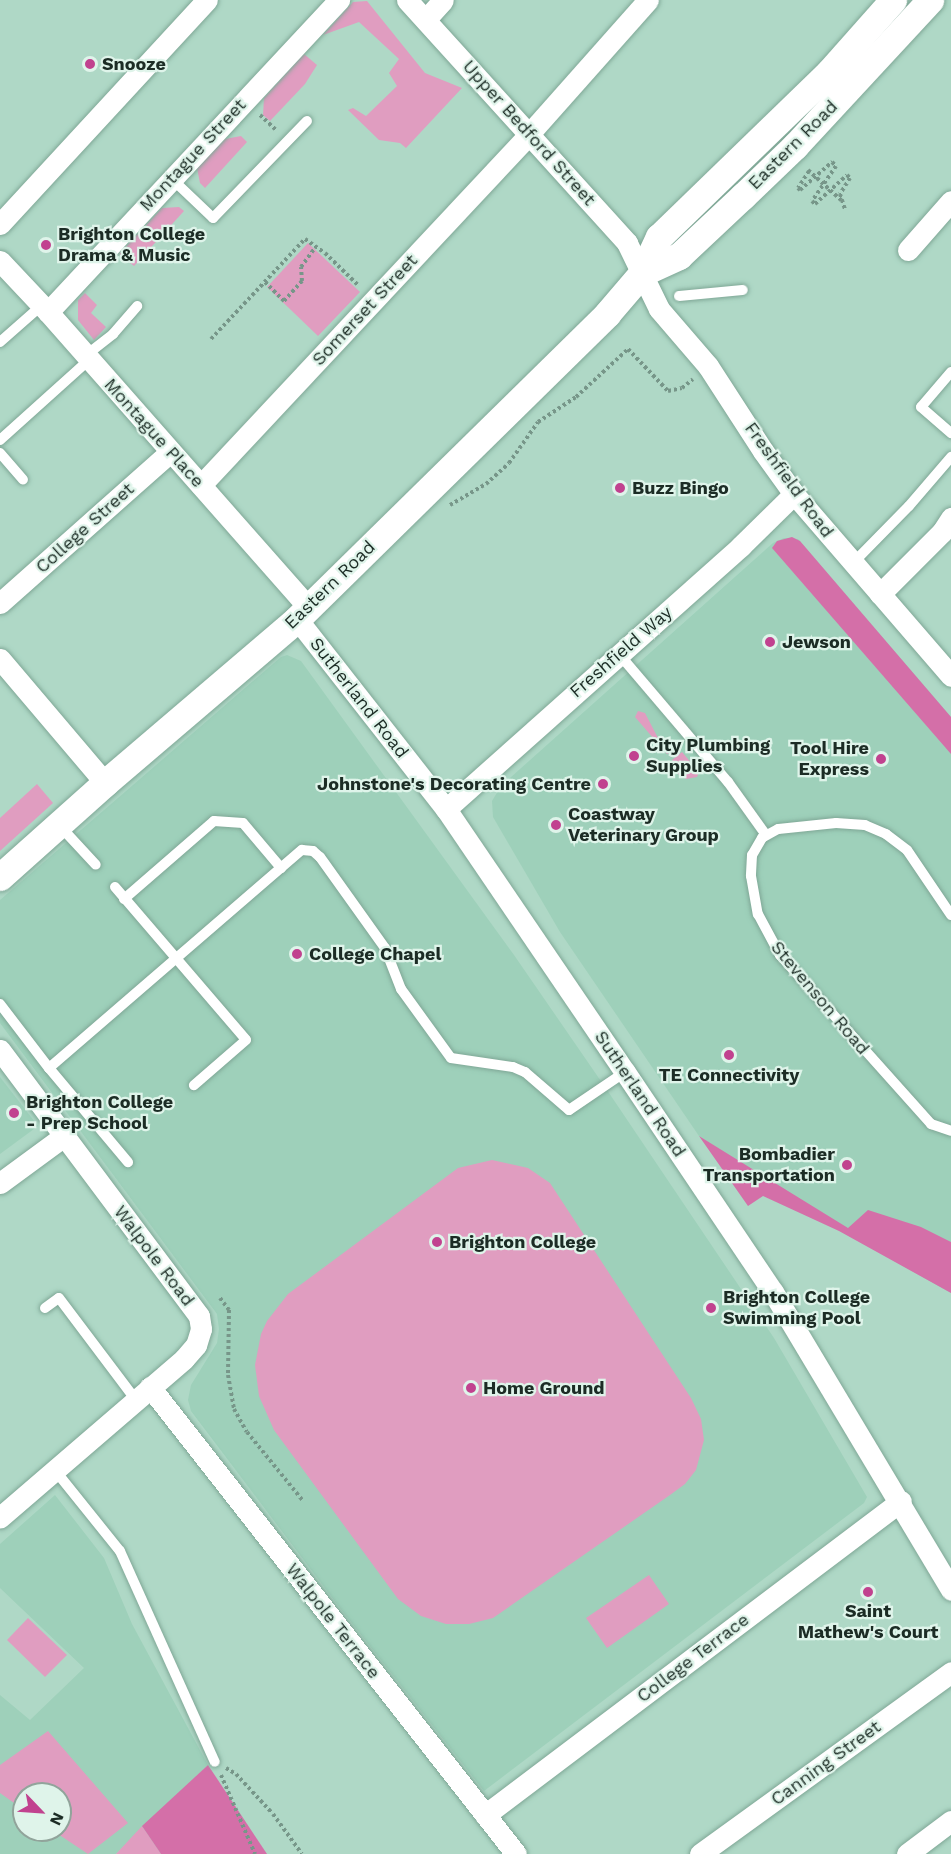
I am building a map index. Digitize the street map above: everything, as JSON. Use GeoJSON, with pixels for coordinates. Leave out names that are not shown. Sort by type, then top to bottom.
{"type":"FeatureCollection","features":[{"type":"Feature","properties":{"kind":"street"},"geometry":{"type":"LineString","coordinates":[[0,224],[207,0]]}},
{"type":"Feature","properties":{"kind":"street","name":"Montague Street"},"geometry":{"type":"LineString","coordinates":[[45,309],[339,0]]}},
{"type":"Feature","properties":{"kind":"street","name":"Upper Bedford Street"},"geometry":{"type":"LineString","coordinates":[[407,0],[621,234],[642,273]]}},
{"type":"Feature","properties":{"kind":"street"},"geometry":{"type":"LineString","coordinates":[[426,19],[443,0]]}},
{"type":"Feature","properties":{"kind":"street","name":"Somerset Street"},"geometry":{"type":"LineString","coordinates":[[201,485],[530,134],[648,0]]}},
{"type":"Feature","properties":{"kind":"street","name":"Eastern Road"},"geometry":{"type":"LineString","coordinates":[[0,877],[302,613],[598,322],[642,273],[659,237],[830,71],[893,0]]}},
{"type":"Feature","properties":{"kind":"street","name":"Eastern Road"},"geometry":{"type":"LineString","coordinates":[[642,273],[679,256],[751,188],[795,146],[930,0]]}},
{"type":"Feature","properties":{"kind":"street"},"geometry":{"type":"LineString","coordinates":[[908,250],[951,201]]}},
{"type":"Feature","properties":{"kind":"street","name":"Montague Place"},"geometry":{"type":"LineString","coordinates":[[0,261],[201,485],[302,613]]}},
{"type":"Feature","properties":{"kind":"street","name":"Freshfield Road"},"geometry":{"type":"LineString","coordinates":[[642,273],[659,309],[708,366],[794,494],[951,676]]}},
{"type":"Feature","properties":{"kind":"street","name":"College Street"},"geometry":{"type":"LineString","coordinates":[[0,603],[170,452]]}},
{"type":"Feature","properties":{"kind":"street","name":"Freshfield Way"},"geometry":{"type":"LineString","coordinates":[[446,809],[741,546],[794,494]]}},
{"type":"Feature","properties":{"kind":"street"},"geometry":{"type":"LineString","coordinates":[[880,594],[948,530]]}},
{"type":"Feature","properties":{"kind":"street","name":"Sutherland Road"},"geometry":{"type":"LineString","coordinates":[[302,613],[446,809],[773,1292],[900,1501],[951,1590]]}},
{"type":"Feature","properties":{"kind":"street"},"geometry":{"type":"LineString","coordinates":[[0,659],[105,783]]}},
{"type":"Feature","properties":{"kind":"street","name":"Walpole Road"},"geometry":{"type":"LineString","coordinates":[[0,1050],[199,1316],[201,1329],[193,1349],[0,1518]]}},
{"type":"Feature","properties":{"kind":"street"},"geometry":{"type":"LineString","coordinates":[[0,1183],[64,1136]]}},
{"type":"Feature","properties":{"kind":"street","name":"Walpole Terrace"},"geometry":{"type":"LineString","coordinates":[[143,1393],[516,1854]]}},
{"type":"Feature","properties":{"kind":"street","name":"College Terrace"},"geometry":{"type":"LineString","coordinates":[[485,1815],[900,1501]]}},
{"type":"Feature","properties":{"kind":"street","name":"Canning Street"},"geometry":{"type":"LineString","coordinates":[[700,1854],[951,1672]]}},
{"type":"Feature","properties":{"kind":"street"},"geometry":{"type":"LineString","coordinates":[[907,1854],[951,1821]]}},
{"type":"Feature","properties":{"kind":"lane"},"geometry":{"type":"LineString","coordinates":[[171,178],[213,218],[307,121]]}},
{"type":"Feature","properties":{"kind":"lane"},"geometry":{"type":"LineString","coordinates":[[679,296],[743,290]]}},
{"type":"Feature","properties":{"kind":"lane"},"geometry":{"type":"LineString","coordinates":[[0,440],[113,333],[137,306]]}},
{"type":"Feature","properties":{"kind":"lane"},"geometry":{"type":"LineString","coordinates":[[0,342],[45,309]]}},
{"type":"Feature","properties":{"kind":"lane"},"geometry":{"type":"LineString","coordinates":[[951,372],[921,406],[951,433]]}},
{"type":"Feature","properties":{"kind":"lane"},"geometry":{"type":"LineString","coordinates":[[0,453],[23,479]]}},
{"type":"Feature","properties":{"kind":"lane"},"geometry":{"type":"LineString","coordinates":[[854,562],[909,506],[951,457]]}},
{"type":"Feature","properties":{"kind":"lane"},"geometry":{"type":"LineString","coordinates":[[619,654],[728,782],[766,835],[788,827],[836,823],[876,828],[898,841],[912,856],[951,915]]}},
{"type":"Feature","properties":{"kind":"lane"},"geometry":{"type":"LineString","coordinates":[[124,899],[214,821],[243,823],[280,868]]}},
{"type":"Feature","properties":{"kind":"lane"},"geometry":{"type":"LineString","coordinates":[[59,825],[96,865]]}},
{"type":"Feature","properties":{"kind":"lane","name":"Stevenson Road"},"geometry":{"type":"LineString","coordinates":[[766,835],[758,843],[752,855],[751,876],[758,914],[770,939],[790,968],[925,1118],[937,1127],[951,1131]]}},
{"type":"Feature","properties":{"kind":"lane"},"geometry":{"type":"LineString","coordinates":[[49,1068],[302,850],[314,851],[320,857],[386,948],[401,989],[451,1058],[513,1067],[525,1072],[569,1110],[625,1072]]}},
{"type":"Feature","properties":{"kind":"lane"},"geometry":{"type":"LineString","coordinates":[[115,887],[246,1040],[194,1085]]}},
{"type":"Feature","properties":{"kind":"lane"},"geometry":{"type":"LineString","coordinates":[[0,1004],[49,1068],[128,1162]]}},
{"type":"Feature","properties":{"kind":"lane"},"geometry":{"type":"LineString","coordinates":[[45,1308],[59,1298],[143,1393]]}},
{"type":"Feature","properties":{"kind":"lane"},"geometry":{"type":"LineString","coordinates":[[54,1469],[120,1551],[215,1762]]}},
{"type":"Feature","properties":{"kind":"path"},"geometry":{"type":"LineString","coordinates":[[244,100],[288,141]]}},
{"type":"Feature","properties":{"kind":"path"},"geometry":{"type":"LineString","coordinates":[[841,200],[830,190],[823,183],[816,177],[809,171],[798,188],[800,190],[816,177],[832,162],[836,166],[823,183],[812,201],[815,204],[830,190],[847,175],[850,178],[840,194],[845,209]]}},
{"type":"Feature","properties":{"kind":"path"},"geometry":{"type":"LineString","coordinates":[[212,339],[305,239],[325,253],[374,300]]}},
{"type":"Feature","properties":{"kind":"path"},"geometry":{"type":"LineString","coordinates":[[265,282],[284,301],[302,281],[301,267],[315,248]]}},
{"type":"Feature","properties":{"kind":"path"},"geometry":{"type":"LineString","coordinates":[[448,505],[486,484],[509,462],[538,422],[576,397],[628,349],[668,390],[682,387],[708,366]]}},
{"type":"Feature","properties":{"kind":"path"},"geometry":{"type":"LineString","coordinates":[[220,1298],[229,1310],[228,1375],[236,1415],[303,1501]]}},
{"type":"Feature","properties":{"kind":"path"},"geometry":{"type":"LineString","coordinates":[[215,1762],[255,1854]]}},
{"type":"Feature","properties":{"kind":"path"},"geometry":{"type":"LineString","coordinates":[[215,1762],[236,1774],[273,1814],[302,1854]]}},
{"type":"Feature","properties":{"kind":"shaded area"},"geometry":{"type":"Polygon","coordinates":[[[367,1],[425,73],[462,88],[406,148],[400,143],[379,140],[348,110],[353,108],[366,116],[397,86],[389,73],[399,59],[359,22],[323,35],[353,2],[367,1]]]}},
{"type":"Feature","properties":{"kind":"shaded area"},"geometry":{"type":"Polygon","coordinates":[[[304,54],[317,65],[305,84],[270,121],[263,115],[264,98],[304,54]]]}},
{"type":"Feature","properties":{"kind":"shaded area"},"geometry":{"type":"Polygon","coordinates":[[[241,136],[247,142],[205,188],[200,183],[197,168],[225,139],[241,136]]]}},
{"type":"Feature","properties":{"kind":"shaded area"},"geometry":{"type":"Polygon","coordinates":[[[179,207],[184,211],[134,266],[119,254],[162,208],[179,207]]]}},
{"type":"Feature","properties":{"kind":"shaded area"},"geometry":{"type":"Polygon","coordinates":[[[308,243],[360,292],[318,336],[267,287],[308,243]]]}},
{"type":"Feature","properties":{"kind":"shaded area"},"geometry":{"type":"Polygon","coordinates":[[[85,293],[97,305],[91,313],[106,327],[94,340],[78,320],[78,300],[85,293]]]}},
{"type":"Feature","properties":{"kind":"shaded area"},"geometry":{"type":"Polygon","coordinates":[[[792,537],[800,541],[951,717],[951,754],[772,548],[777,541],[792,537]]]}},
{"type":"Feature","properties":{"kind":"shaded area"},"geometry":{"type":"Polygon","coordinates":[[[784,538],[798,539],[951,717],[951,1293],[868,1246],[699,1136],[560,932],[493,817],[492,801],[501,786],[773,543],[784,538]]]}},
{"type":"Feature","properties":{"kind":"shaded area","name":"Brighton College"},"geometry":{"type":"Polygon","coordinates":[[[287,655],[301,661],[514,955],[605,1087],[774,1338],[867,1497],[864,1503],[484,1791],[340,1608],[191,1411],[188,1400],[191,1385],[217,1343],[219,1329],[217,1314],[0,1023],[0,900],[281,657],[287,655]]]}},
{"type":"Feature","properties":{"kind":"shaded area"},"geometry":{"type":"Polygon","coordinates":[[[638,711],[645,713],[658,738],[675,750],[667,754],[635,717],[638,711]]]}},
{"type":"Feature","properties":{"kind":"shaded area"},"geometry":{"type":"Polygon","coordinates":[[[682,752],[699,772],[697,777],[686,779],[676,773],[680,770],[672,760],[682,752]]]}},
{"type":"Feature","properties":{"kind":"shaded area"},"geometry":{"type":"Polygon","coordinates":[[[37,784],[53,803],[0,851],[0,818],[37,784]]]}},
{"type":"Feature","properties":{"kind":"shaded area","name":"Brighton College - Prep School"},"geometry":{"type":"Polygon","coordinates":[[[0,1077],[38,1126],[0,1154],[0,1077]]]}},
{"type":"Feature","properties":{"kind":"shaded area"},"geometry":{"type":"Polygon","coordinates":[[[699,1136],[848,1228],[868,1210],[921,1227],[951,1242],[951,1293],[839,1231],[763,1196],[748,1206],[699,1136]]]}},
{"type":"Feature","properties":{"kind":"shaded area","name":"Home Ground"},"geometry":{"type":"Polygon","coordinates":[[[492,1160],[528,1168],[550,1183],[691,1398],[701,1419],[704,1440],[696,1470],[685,1484],[670,1495],[493,1618],[469,1624],[446,1624],[421,1616],[398,1599],[274,1430],[259,1396],[255,1365],[261,1334],[267,1321],[288,1294],[458,1168],[492,1160]]]}},
{"type":"Feature","properties":{"kind":"shaded area"},"geometry":{"type":"Polygon","coordinates":[[[55,1495],[104,1558],[132,1624],[208,1765],[116,1854],[0,1854],[0,1695],[30,1720],[84,1668],[0,1588],[0,1544],[55,1495]]]}},
{"type":"Feature","properties":{"kind":"shaded area"},"geometry":{"type":"Polygon","coordinates":[[[649,1575],[669,1604],[607,1648],[586,1618],[649,1575]]]}},
{"type":"Feature","properties":{"kind":"shaded area"},"geometry":{"type":"Polygon","coordinates":[[[28,1618],[67,1655],[45,1677],[7,1640],[28,1618]]]}},
{"type":"Feature","properties":{"kind":"shaded area"},"geometry":{"type":"Polygon","coordinates":[[[48,1731],[128,1823],[88,1854],[70,1842],[72,1842],[72,1782],[12,1782],[12,1802],[0,1793],[0,1765],[48,1731]]]}},
{"type":"Feature","properties":{"kind":"shaded area"},"geometry":{"type":"Polygon","coordinates":[[[208,1765],[267,1854],[161,1854],[142,1826],[208,1765]]]}},
{"type":"Feature","properties":{"kind":"shaded area"},"geometry":{"type":"Polygon","coordinates":[[[142,1826],[161,1854],[116,1854],[142,1826]]]}},
{"type":"Feature","properties":{"kind":"place","name":"Snooze"},"geometry":{"type":"Point","coordinates":[90,64]}},
{"type":"Feature","properties":{"kind":"place","name":"Brighton College Drama & Music"},"geometry":{"type":"Point","coordinates":[46,245]}},
{"type":"Feature","properties":{"kind":"place","name":"Buzz Bingo"},"geometry":{"type":"Point","coordinates":[620,488]}},
{"type":"Feature","properties":{"kind":"place","name":"Jewson"},"geometry":{"type":"Point","coordinates":[770,642]}},
{"type":"Feature","properties":{"kind":"place","name":"City Plumbing Supplies"},"geometry":{"type":"Point","coordinates":[634,756]}},
{"type":"Feature","properties":{"kind":"place","name":"Tool Hire Express"},"geometry":{"type":"Point","coordinates":[881,759]}},
{"type":"Feature","properties":{"kind":"place","name":"Johnstone's Decorating Centre"},"geometry":{"type":"Point","coordinates":[603,784]}},
{"type":"Feature","properties":{"kind":"place","name":"Coastway Veterinary Group"},"geometry":{"type":"Point","coordinates":[556,825]}},
{"type":"Feature","properties":{"kind":"place","name":"College Chapel"},"geometry":{"type":"Point","coordinates":[297,954]}},
{"type":"Feature","properties":{"kind":"place","name":"TE Connectivity"},"geometry":{"type":"Point","coordinates":[729,1055]}},
{"type":"Feature","properties":{"kind":"place","name":"Brighton College - Prep School"},"geometry":{"type":"Point","coordinates":[14,1113]}},
{"type":"Feature","properties":{"kind":"place","name":"Bombadier Transportation"},"geometry":{"type":"Point","coordinates":[847,1165]}},
{"type":"Feature","properties":{"kind":"place","name":"Brighton College"},"geometry":{"type":"Point","coordinates":[437,1242]}},
{"type":"Feature","properties":{"kind":"place","name":"Brighton College Swimming Pool"},"geometry":{"type":"Point","coordinates":[711,1308]}},
{"type":"Feature","properties":{"kind":"place","name":"Home Ground"},"geometry":{"type":"Point","coordinates":[471,1388]}},
{"type":"Feature","properties":{"kind":"place","name":"Saint Mathew's Court"},"geometry":{"type":"Point","coordinates":[868,1592]}}]}
